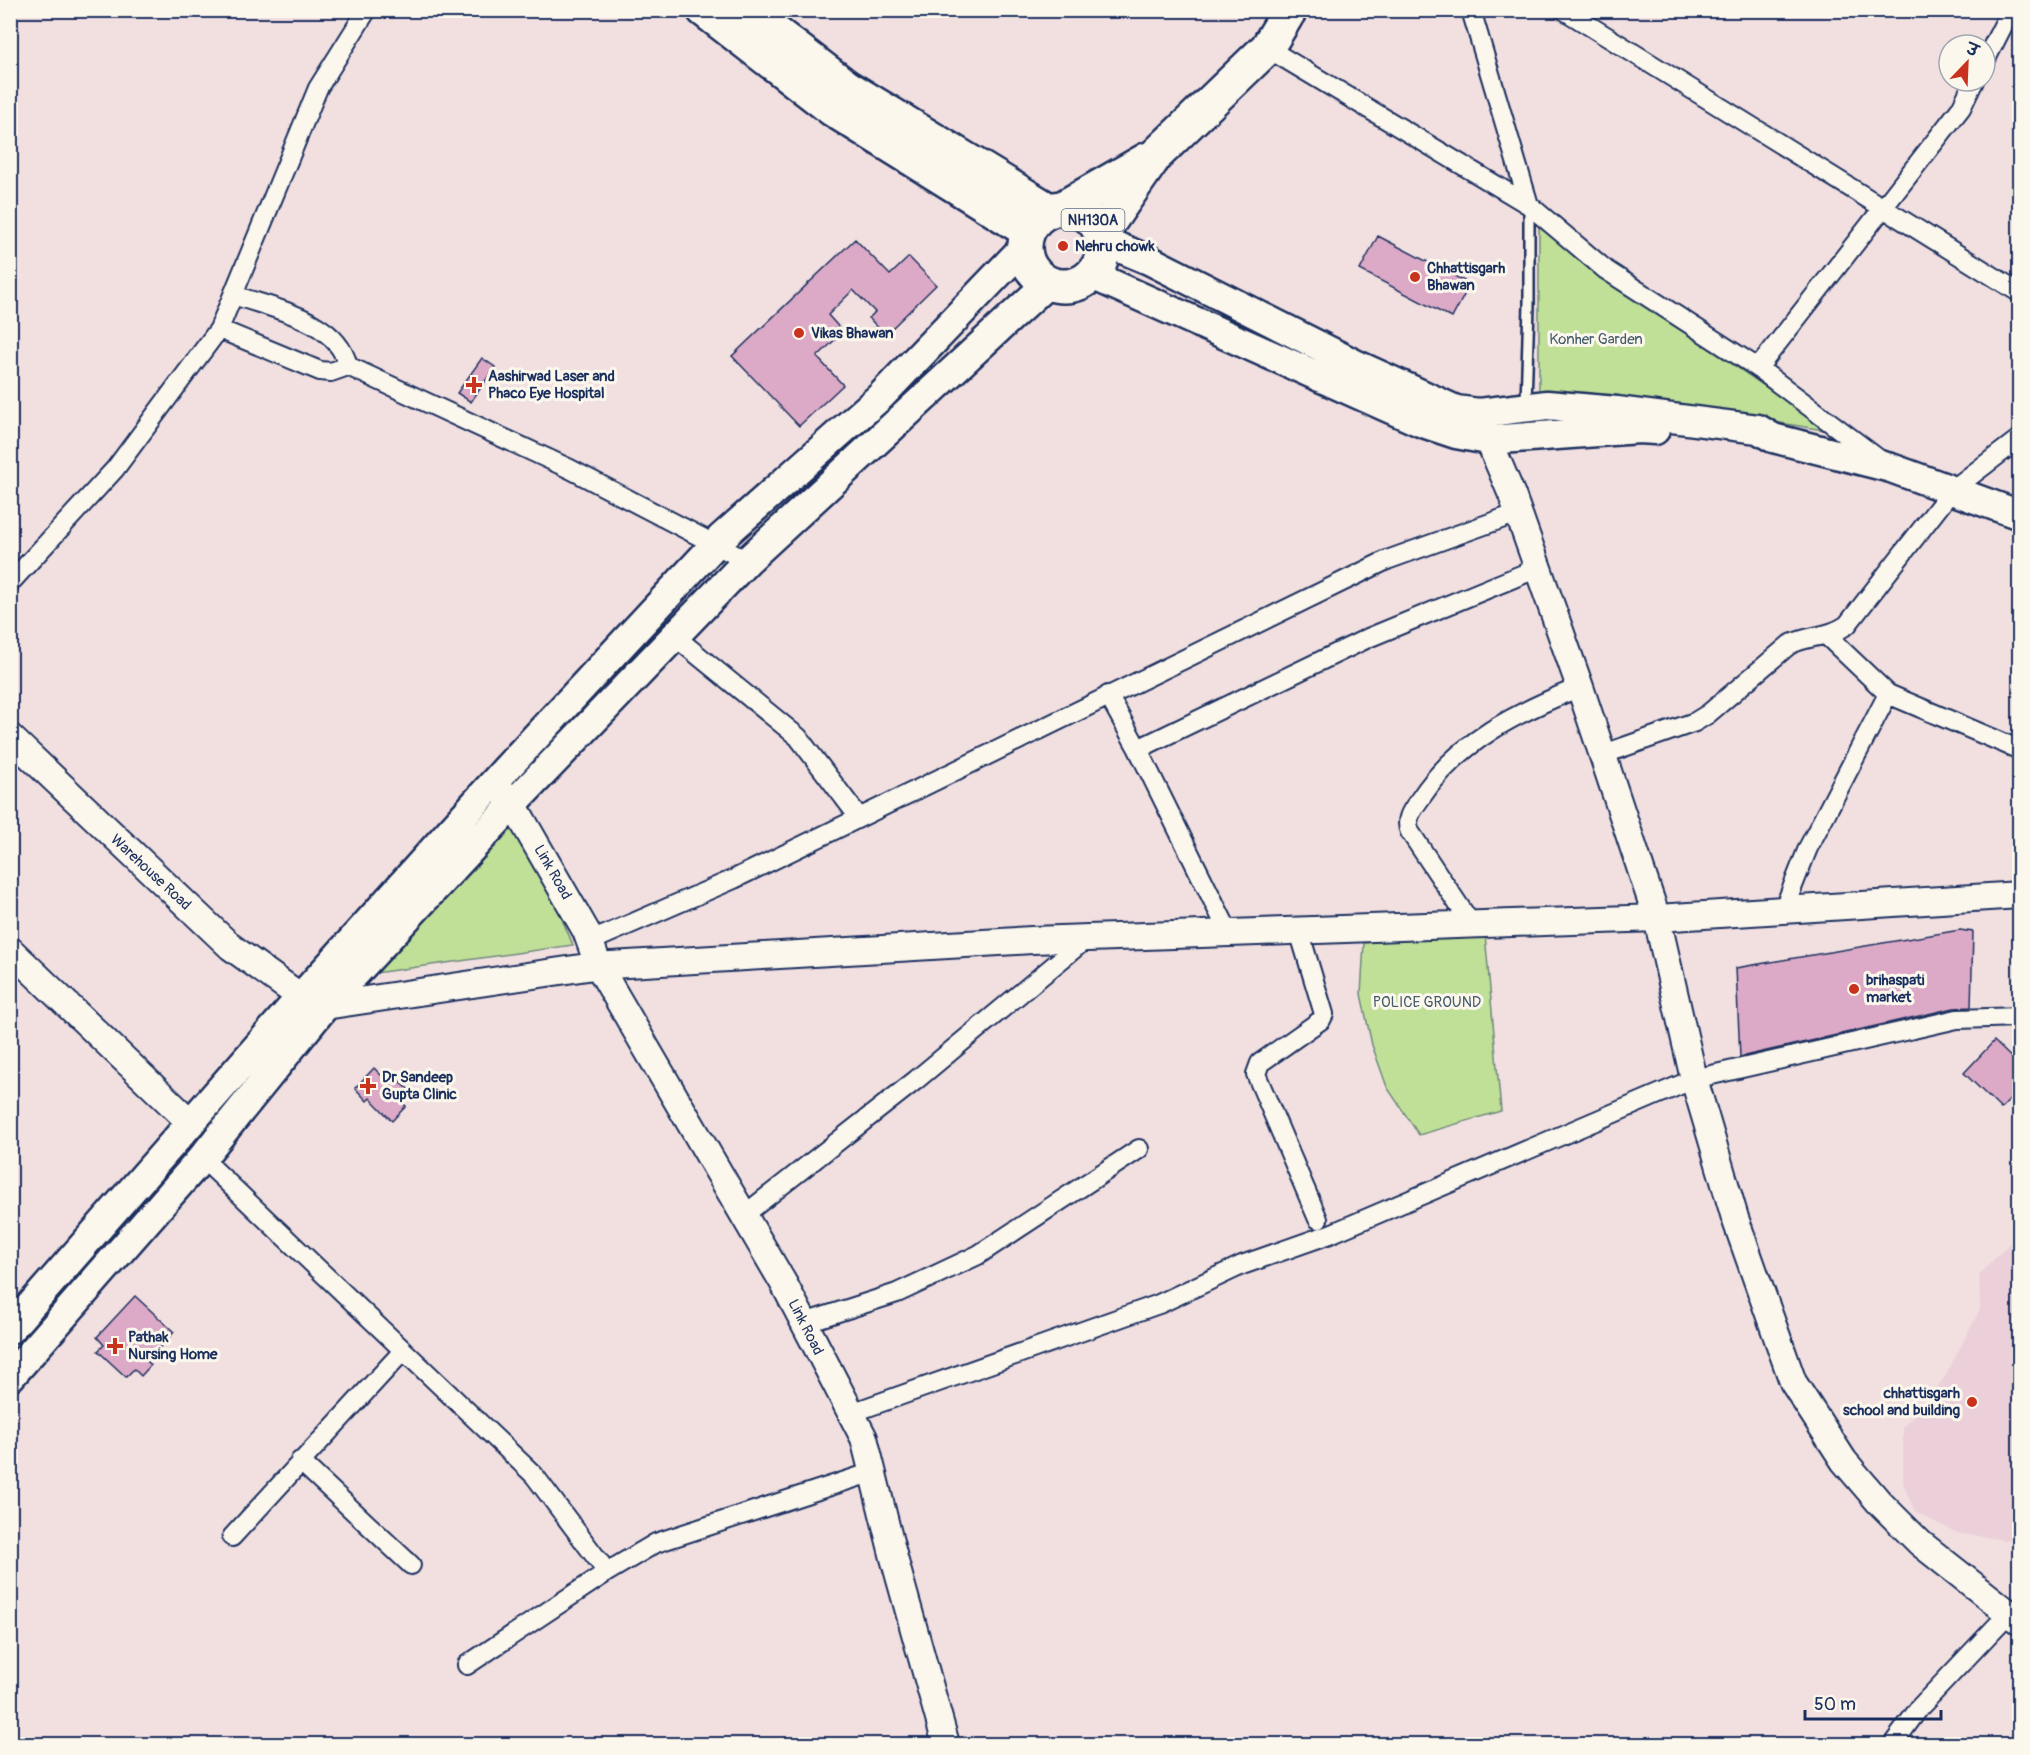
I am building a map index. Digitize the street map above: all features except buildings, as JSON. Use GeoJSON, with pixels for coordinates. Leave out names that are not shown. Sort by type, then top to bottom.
{"type":"FeatureCollection","features":[{"type":"Feature","properties":{"kind":"highway","name":"NH130A"},"geometry":{"type":"LineString","coordinates":[[704,10],[832,109],[1041,224],[1079,210],[1092,218],[1102,238],[1102,259],[1092,275]]}},
{"type":"Feature","properties":{"kind":"highway","name":"NH130A"},"geometry":{"type":"LineString","coordinates":[[746,10],[847,87],[1041,224]]}},
{"type":"Feature","properties":{"kind":"highway","name":"NH130A"},"geometry":{"type":"LineString","coordinates":[[1041,224],[1155,156],[1267,48],[1290,10]]}},
{"type":"Feature","properties":{"kind":"highway","name":"NH130A"},"geometry":{"type":"LineString","coordinates":[[1102,238],[1155,156]]}},
{"type":"Feature","properties":{"kind":"highway"},"geometry":{"type":"LineString","coordinates":[[1041,224],[1032,267],[1048,283],[1064,286],[1079,283],[1092,275]]}},
{"type":"Feature","properties":{"kind":"main road"},"geometry":{"type":"LineString","coordinates":[[10,1377],[202,1158],[313,1002],[490,787],[716,543],[881,396],[1041,224]]}},
{"type":"Feature","properties":{"kind":"main road"},"geometry":{"type":"LineString","coordinates":[[1102,238],[1355,364],[1439,403],[1479,413],[1547,405],[1617,411],[1758,429],[1773,438],[1891,468],[2019,515]]}},
{"type":"Feature","properties":{"kind":"main road"},"geometry":{"type":"LineString","coordinates":[[1092,275],[1420,423],[1456,434],[1488,440],[1639,429],[1762,441],[1773,438]]}},
{"type":"Feature","properties":{"kind":"main road"},"geometry":{"type":"LineString","coordinates":[[10,1329],[191,1123],[508,809],[673,635],[747,561],[1048,283]]}},
{"type":"Feature","properties":{"kind":"street"},"geometry":{"type":"LineString","coordinates":[[10,583],[115,469],[219,329],[318,88],[366,10]]}},
{"type":"Feature","properties":{"kind":"street"},"geometry":{"type":"LineString","coordinates":[[1471,10],[1529,205]]}},
{"type":"Feature","properties":{"kind":"street"},"geometry":{"type":"LineString","coordinates":[[1564,10],[2019,293]]}},
{"type":"Feature","properties":{"kind":"street"},"geometry":{"type":"LineString","coordinates":[[1997,37],[2011,10]]}},
{"type":"Feature","properties":{"kind":"street"},"geometry":{"type":"LineString","coordinates":[[1267,48],[1529,205],[1606,270],[1758,368],[1891,468]]}},
{"type":"Feature","properties":{"kind":"street"},"geometry":{"type":"LineString","coordinates":[[1758,368],[1961,108],[1968,93]]}},
{"type":"Feature","properties":{"kind":"street"},"geometry":{"type":"LineString","coordinates":[[234,295],[310,322],[330,335],[344,350],[348,366]]}},
{"type":"Feature","properties":{"kind":"street"},"geometry":{"type":"LineString","coordinates":[[219,329],[320,371],[331,372],[348,366],[570,469],[747,561]]}},
{"type":"Feature","properties":{"kind":"street"},"geometry":{"type":"LineString","coordinates":[[1479,413],[1518,513],[1604,754],[1657,918],[1694,1079],[1735,1218],[1793,1382],[1844,1461],[1879,1502],[1920,1543],[2014,1618],[1920,1707],[1893,1744]]}},
{"type":"Feature","properties":{"kind":"street"},"geometry":{"type":"LineString","coordinates":[[1604,754],[1695,722],[1789,645],[1799,640],[1827,636],[1847,625],[1952,490],[2019,438]]}},
{"type":"Feature","properties":{"kind":"street"},"geometry":{"type":"LineString","coordinates":[[589,942],[734,879],[858,816],[1387,560],[1518,513]]}},
{"type":"Feature","properties":{"kind":"street"},"geometry":{"type":"LineString","coordinates":[[1138,749],[1368,638],[1538,568]]}},
{"type":"Feature","properties":{"kind":"street"},"geometry":{"type":"LineString","coordinates":[[673,635],[798,737],[858,816]]}},
{"type":"Feature","properties":{"kind":"street"},"geometry":{"type":"LineString","coordinates":[[1827,636],[1888,693],[2019,750]]}},
{"type":"Feature","properties":{"kind":"street"},"geometry":{"type":"LineString","coordinates":[[1472,925],[1410,832],[1409,815],[1433,780],[1486,731],[1529,708],[1580,687]]}},
{"type":"Feature","properties":{"kind":"street"},"geometry":{"type":"LineString","coordinates":[[1783,911],[1808,848],[1888,693]]}},
{"type":"Feature","properties":{"kind":"street"},"geometry":{"type":"LineString","coordinates":[[1108,695],[1138,749],[1229,933]]}},
{"type":"Feature","properties":{"kind":"street","name":"Warehouse Road"},"geometry":{"type":"LineString","coordinates":[[10,737],[231,947],[313,1002]]}},
{"type":"Feature","properties":{"kind":"street","name":"Link Road"},"geometry":{"type":"LineString","coordinates":[[490,787],[508,809],[586,931],[599,967],[744,1215],[864,1438],[946,1744]]}},
{"type":"Feature","properties":{"kind":"street"},"geometry":{"type":"LineString","coordinates":[[313,1002],[599,967],[1088,938],[1657,918],[2019,895]]}},
{"type":"Feature","properties":{"kind":"street"},"geometry":{"type":"LineString","coordinates":[[1299,931],[1324,1014],[1321,1020],[1260,1064],[1256,1074],[1318,1219]]}},
{"type":"Feature","properties":{"kind":"street"},"geometry":{"type":"LineString","coordinates":[[744,1215],[915,1080],[1088,938]]}},
{"type":"Feature","properties":{"kind":"street"},"geometry":{"type":"LineString","coordinates":[[10,950],[191,1123]]}},
{"type":"Feature","properties":{"kind":"street"},"geometry":{"type":"LineString","coordinates":[[851,1413],[1160,1304],[1242,1265],[1330,1234],[1694,1079],[1957,1018],[2019,1017]]}},
{"type":"Feature","properties":{"kind":"street"},"geometry":{"type":"LineString","coordinates":[[804,1323],[897,1293],[978,1255],[1139,1149]]}},
{"type":"Feature","properties":{"kind":"street"},"geometry":{"type":"LineString","coordinates":[[202,1158],[534,1475],[607,1572]]}},
{"type":"Feature","properties":{"kind":"street"},"geometry":{"type":"LineString","coordinates":[[232,1537],[403,1351]]}},
{"type":"Feature","properties":{"kind":"street"},"geometry":{"type":"LineString","coordinates":[[300,1461],[411,1565]]}},
{"type":"Feature","properties":{"kind":"street"},"geometry":{"type":"LineString","coordinates":[[467,1665],[607,1572],[656,1543],[873,1472]]}},
{"type":"Feature","properties":{"kind":"lane"},"geometry":{"type":"LineString","coordinates":[[1525,407],[1529,304],[1529,205]]}},
{"type":"Feature","properties":{"kind":"shaded area","name":"chhattisgarh school and building"},"geometry":{"type":"Polygon","coordinates":[[[2019,1233],[2020,1537],[2006,1540],[1957,1533],[1915,1512],[1903,1483],[1903,1428],[1945,1377],[1980,1309],[1979,1275],[2019,1233]]]}},
{"type":"Feature","properties":{"kind":"green space","name":"Konher Garden"},"geometry":{"type":"Polygon","coordinates":[[[1539,224],[1649,307],[1830,431],[1667,405],[1539,391],[1539,224]]]}},
{"type":"Feature","properties":{"kind":"green space"},"geometry":{"type":"Polygon","coordinates":[[[519,818],[573,945],[375,973],[519,818]]]}},
{"type":"Feature","properties":{"kind":"green space","name":"POLICE GROUND"},"geometry":{"type":"Polygon","coordinates":[[[1485,934],[1501,1111],[1419,1135],[1387,1087],[1372,1045],[1361,994],[1364,943],[1485,934]]]}},
{"type":"Feature","properties":{"kind":"place","name":"Nehru chowk"},"geometry":{"type":"Point","coordinates":[1063,246]}},
{"type":"Feature","properties":{"kind":"place","name":"Chhattisgarh Bhawan"},"geometry":{"type":"Point","coordinates":[1415,277]}},
{"type":"Feature","properties":{"kind":"place","name":"Vikas Bhawan"},"geometry":{"type":"Point","coordinates":[799,333]}},
{"type":"Feature","properties":{"kind":"place","name":"Aashirwad Laser and Phaco Eye Hospital"},"geometry":{"type":"Point","coordinates":[474,385]}},
{"type":"Feature","properties":{"kind":"place","name":"brihaspati market"},"geometry":{"type":"Point","coordinates":[1854,989]}},
{"type":"Feature","properties":{"kind":"place","name":"Dr Sandeep Gupta Clinic"},"geometry":{"type":"Point","coordinates":[368,1086]}},
{"type":"Feature","properties":{"kind":"place","name":"Pathak Nursing Home"},"geometry":{"type":"Point","coordinates":[115,1346]}},
{"type":"Feature","properties":{"kind":"place","name":"chhattisgarh school and building"},"geometry":{"type":"Point","coordinates":[1972,1402]}}]}
